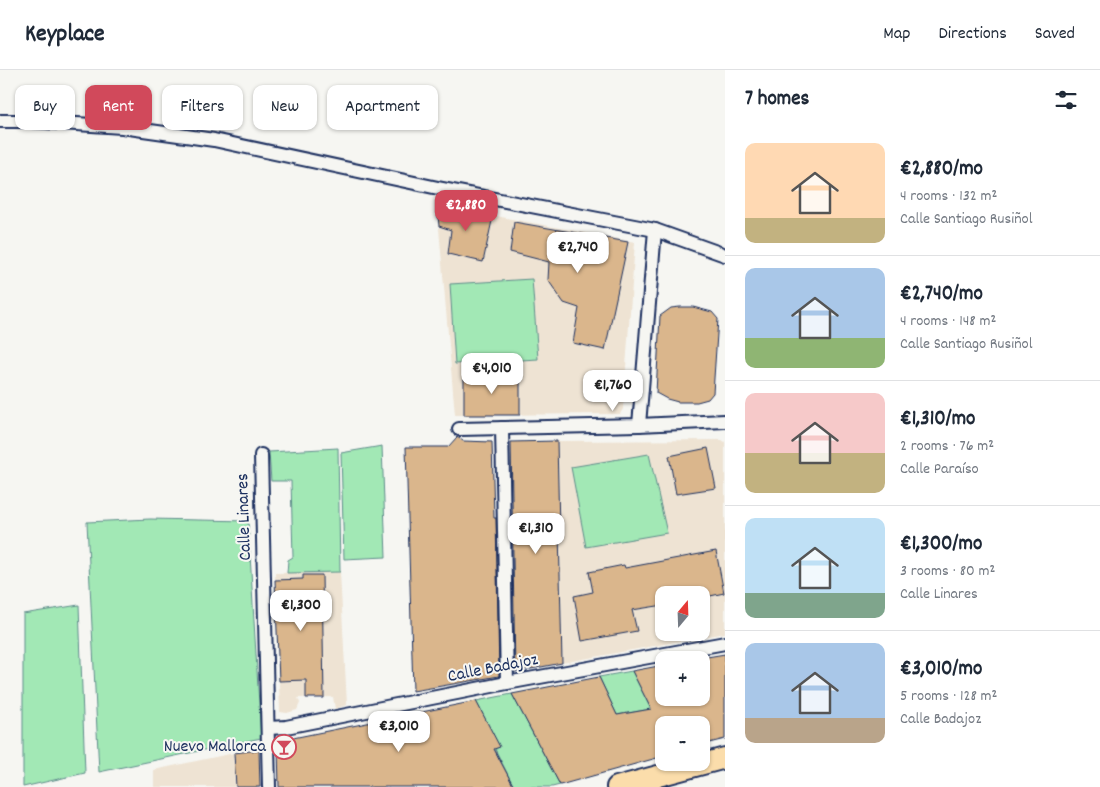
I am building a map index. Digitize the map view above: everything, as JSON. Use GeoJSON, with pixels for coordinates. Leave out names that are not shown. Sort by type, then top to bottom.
{"type":"FeatureCollection","features":[{"type":"Feature","properties":{"kind":"main road"},"geometry":{"type":"LineString","coordinates":[[656,784],[725,758]]}},
{"type":"Feature","properties":{"kind":"main road"},"geometry":{"type":"LineString","coordinates":[[617,787],[656,784],[725,769]]}},
{"type":"Feature","properties":{"kind":"street"},"geometry":{"type":"LineString","coordinates":[[0,121],[122,128],[214,140],[438,188],[655,230],[725,255]]}},
{"type":"Feature","properties":{"kind":"street"},"geometry":{"type":"LineString","coordinates":[[639,425],[655,230]]}},
{"type":"Feature","properties":{"kind":"street"},"geometry":{"type":"LineString","coordinates":[[459,429],[725,422]]}},
{"type":"Feature","properties":{"kind":"street"},"geometry":{"type":"LineString","coordinates":[[502,428],[507,683]]}},
{"type":"Feature","properties":{"kind":"street","name":"Calle Linares"},"geometry":{"type":"LineString","coordinates":[[260,455],[269,787]]}},
{"type":"Feature","properties":{"kind":"street","name":"Calle Badajoz"},"geometry":{"type":"LineString","coordinates":[[268,728],[286,727],[507,683],[725,643]]}},
{"type":"Feature","properties":{"kind":"shaded area"},"geometry":{"type":"Polygon","coordinates":[[[437,205],[635,242],[623,409],[620,414],[455,415],[437,205]]]}},
{"type":"Feature","properties":{"kind":"shaded area"},"geometry":{"type":"Polygon","coordinates":[[[722,440],[725,442],[725,633],[710,636],[710,586],[655,586],[655,641],[682,641],[562,663],[557,441],[722,440]]]}},
{"type":"Feature","properties":{"kind":"shaded area"},"geometry":{"type":"Polygon","coordinates":[[[340,572],[347,705],[335,709],[333,697],[298,698],[300,703],[297,710],[287,713],[280,712],[275,573],[340,572]]]}},
{"type":"Feature","properties":{"kind":"shaded area"},"geometry":{"type":"Polygon","coordinates":[[[234,753],[236,787],[154,787],[154,770],[234,753]]]}},
{"type":"Feature","properties":{"kind":"green space"},"geometry":{"type":"Polygon","coordinates":[[[532,279],[538,359],[455,364],[450,284],[532,279]]]}},
{"type":"Feature","properties":{"kind":"green space"},"geometry":{"type":"Polygon","coordinates":[[[382,446],[386,557],[344,559],[341,453],[382,446]]]}},
{"type":"Feature","properties":{"kind":"green space"},"geometry":{"type":"Polygon","coordinates":[[[338,448],[340,572],[287,573],[288,560],[293,557],[291,481],[271,481],[269,452],[338,448]]]}},
{"type":"Feature","properties":{"kind":"green space"},"geometry":{"type":"Polygon","coordinates":[[[649,454],[667,533],[586,547],[571,467],[649,454]]]}},
{"type":"Feature","properties":{"kind":"green space"},"geometry":{"type":"Polygon","coordinates":[[[150,519],[248,521],[261,738],[99,772],[87,522],[150,519]]]}},
{"type":"Feature","properties":{"kind":"green space"},"geometry":{"type":"Polygon","coordinates":[[[79,605],[85,773],[23,787],[23,614],[79,605]]]}},
{"type":"Feature","properties":{"kind":"green space"},"geometry":{"type":"Polygon","coordinates":[[[632,671],[651,709],[617,715],[599,677],[632,671]]]}},
{"type":"Feature","properties":{"kind":"green space"},"geometry":{"type":"Polygon","coordinates":[[[512,694],[560,785],[552,787],[514,787],[495,749],[499,747],[476,701],[512,694]]]}},
{"type":"Feature","properties":{"kind":"building"},"geometry":{"type":"Polygon","coordinates":[[[437,205],[493,216],[483,262],[448,254],[451,230],[439,226],[437,205]]]}},
{"type":"Feature","properties":{"kind":"building"},"geometry":{"type":"Polygon","coordinates":[[[514,222],[628,242],[605,350],[573,343],[579,308],[564,303],[548,280],[549,262],[510,252],[514,222]]]}},
{"type":"Feature","properties":{"kind":"building"},"geometry":{"type":"Polygon","coordinates":[[[693,307],[712,312],[718,319],[713,393],[708,399],[697,402],[678,402],[656,393],[660,316],[671,308],[693,307]]]}},
{"type":"Feature","properties":{"kind":"building"},"geometry":{"type":"Polygon","coordinates":[[[520,375],[520,415],[464,415],[464,376],[520,375]]]}},
{"type":"Feature","properties":{"kind":"building"},"geometry":{"type":"Polygon","coordinates":[[[457,437],[463,441],[492,442],[494,518],[496,518],[499,676],[413,691],[406,447],[448,447],[457,437]]]}},
{"type":"Feature","properties":{"kind":"building"},"geometry":{"type":"Polygon","coordinates":[[[557,441],[562,663],[515,672],[511,442],[557,441]]]}},
{"type":"Feature","properties":{"kind":"building"},"geometry":{"type":"Polygon","coordinates":[[[708,448],[716,488],[676,494],[669,456],[708,448]]]}},
{"type":"Feature","properties":{"kind":"building"},"geometry":{"type":"Polygon","coordinates":[[[716,551],[724,593],[710,596],[710,586],[655,586],[655,606],[632,610],[637,631],[582,641],[574,596],[593,592],[589,572],[624,565],[625,568],[716,551]]]}},
{"type":"Feature","properties":{"kind":"building"},"geometry":{"type":"Polygon","coordinates":[[[303,575],[322,575],[324,698],[306,698],[306,680],[279,681],[275,580],[303,579],[303,575]]]}},
{"type":"Feature","properties":{"kind":"building"},"geometry":{"type":"Polygon","coordinates":[[[725,654],[725,739],[710,743],[710,716],[655,716],[655,759],[560,785],[512,694],[599,677],[617,715],[651,709],[632,671],[655,667],[655,706],[710,706],[710,656],[725,654]]]}},
{"type":"Feature","properties":{"kind":"building"},"geometry":{"type":"Polygon","coordinates":[[[476,701],[500,747],[494,749],[514,787],[279,787],[278,748],[283,740],[476,701]]]}},
{"type":"Feature","properties":{"kind":"building"},"geometry":{"type":"Polygon","coordinates":[[[259,750],[260,787],[236,787],[234,753],[259,750]]]}},
{"type":"Feature","properties":{"kind":"place","name":"Nuevo Mallorca"},"geometry":{"type":"Point","coordinates":[284,747]}}]}
